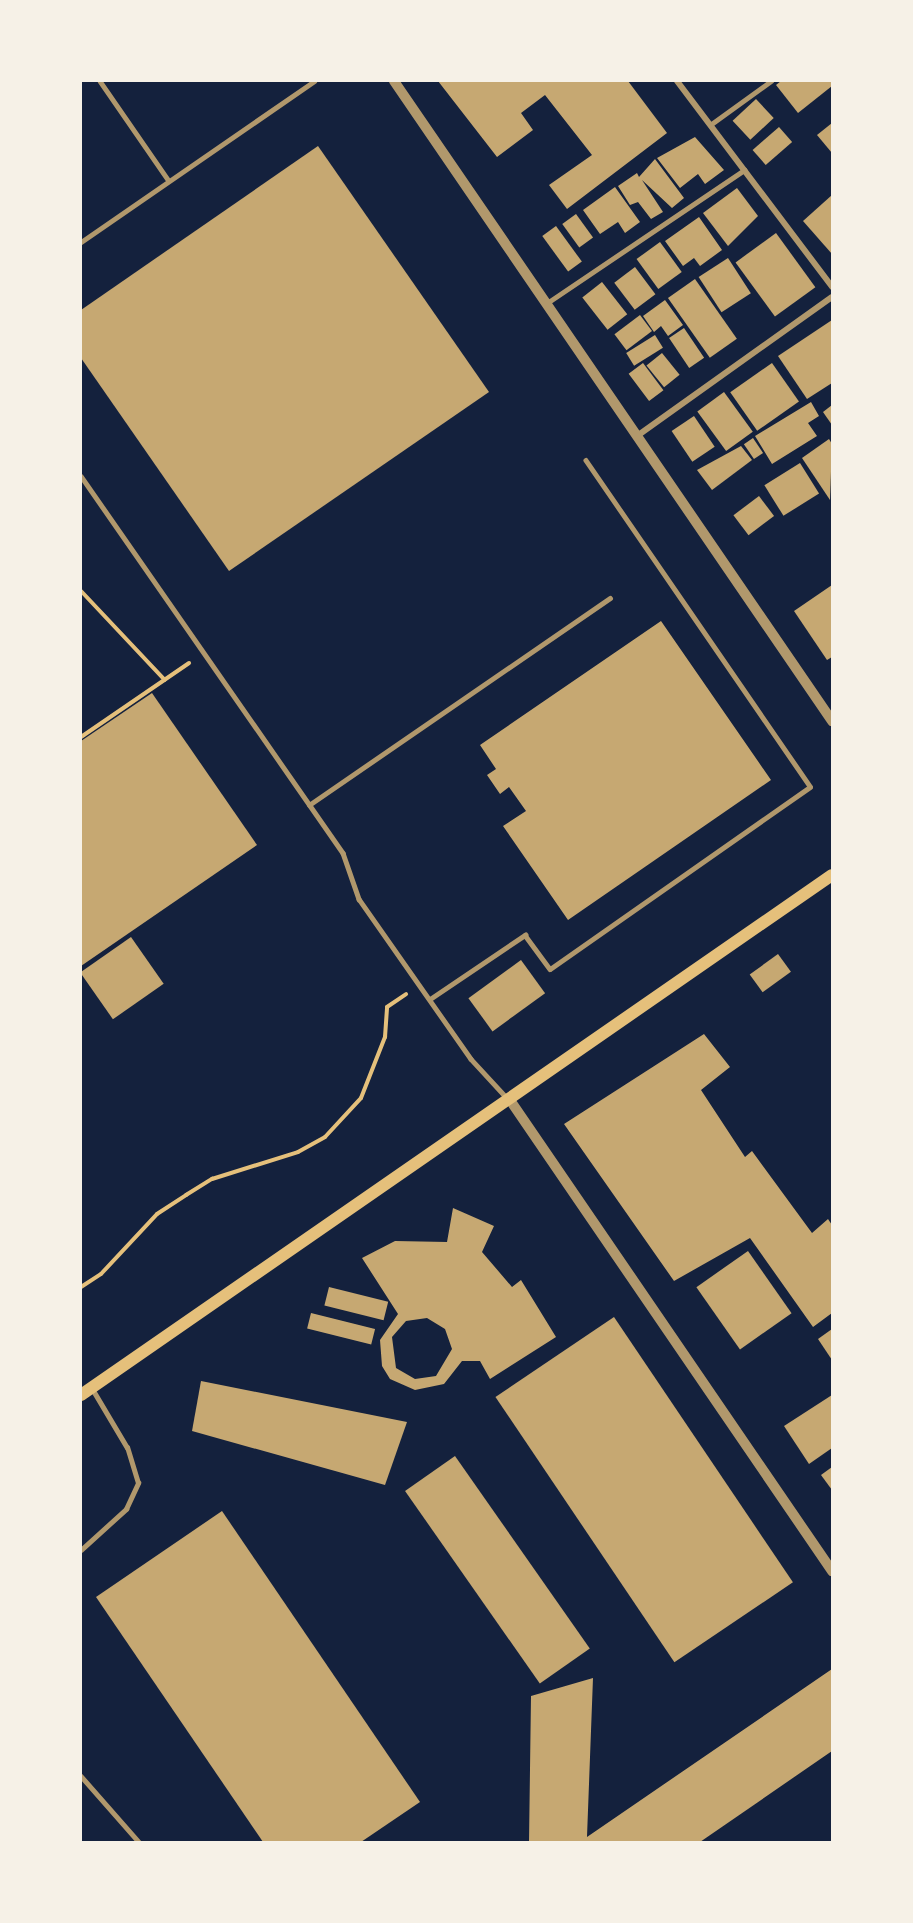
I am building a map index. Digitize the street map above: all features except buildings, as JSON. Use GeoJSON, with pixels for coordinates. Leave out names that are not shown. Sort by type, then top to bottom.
{"type":"FeatureCollection","features":[{"type":"Feature","properties":{"kind":"main road"},"geometry":{"type":"LineString","coordinates":[[86,1391],[510,1100],[832,875]]}},
{"type":"Feature","properties":{"kind":"street"},"geometry":{"type":"LineString","coordinates":[[394,81],[832,721]]}},
{"type":"Feature","properties":{"kind":"street"},"geometry":{"type":"LineString","coordinates":[[677,81],[832,287]]}},
{"type":"Feature","properties":{"kind":"street"},"geometry":{"type":"LineString","coordinates":[[637,436],[832,297]]}},
{"type":"Feature","properties":{"kind":"street"},"geometry":{"type":"LineString","coordinates":[[510,1100],[832,1571]]}},
{"type":"Feature","properties":{"kind":"lane"},"geometry":{"type":"LineString","coordinates":[[100,81],[169,182]]}},
{"type":"Feature","properties":{"kind":"lane"},"geometry":{"type":"LineString","coordinates":[[81,242],[314,81]]}},
{"type":"Feature","properties":{"kind":"lane"},"geometry":{"type":"LineString","coordinates":[[710,125],[771,81]]}},
{"type":"Feature","properties":{"kind":"lane"},"geometry":{"type":"LineString","coordinates":[[546,304],[744,170]]}},
{"type":"Feature","properties":{"kind":"lane"},"geometry":{"type":"LineString","coordinates":[[430,999],[525,935],[550,969],[810,787],[586,461]]}},
{"type":"Feature","properties":{"kind":"lane"},"geometry":{"type":"LineString","coordinates":[[81,476],[343,854],[359,899],[471,1059],[510,1100]]}},
{"type":"Feature","properties":{"kind":"lane"},"geometry":{"type":"LineString","coordinates":[[309,805],[610,598]]}},
{"type":"Feature","properties":{"kind":"lane"},"geometry":{"type":"LineString","coordinates":[[81,1551],[126,1509],[138,1483],[127,1448],[86,1391]]}},
{"type":"Feature","properties":{"kind":"lane"},"geometry":{"type":"LineString","coordinates":[[81,1776],[139,1842]]}},
{"type":"Feature","properties":{"kind":"path"},"geometry":{"type":"LineString","coordinates":[[81,591],[165,680]]}},
{"type":"Feature","properties":{"kind":"path"},"geometry":{"type":"LineString","coordinates":[[81,737],[204,653]]}},
{"type":"Feature","properties":{"kind":"path"},"geometry":{"type":"LineString","coordinates":[[81,1287],[101,1274],[150,1220],[212,1179],[298,1152],[325,1137],[361,1098],[385,1037],[387,1007],[419,985]]}}]}
